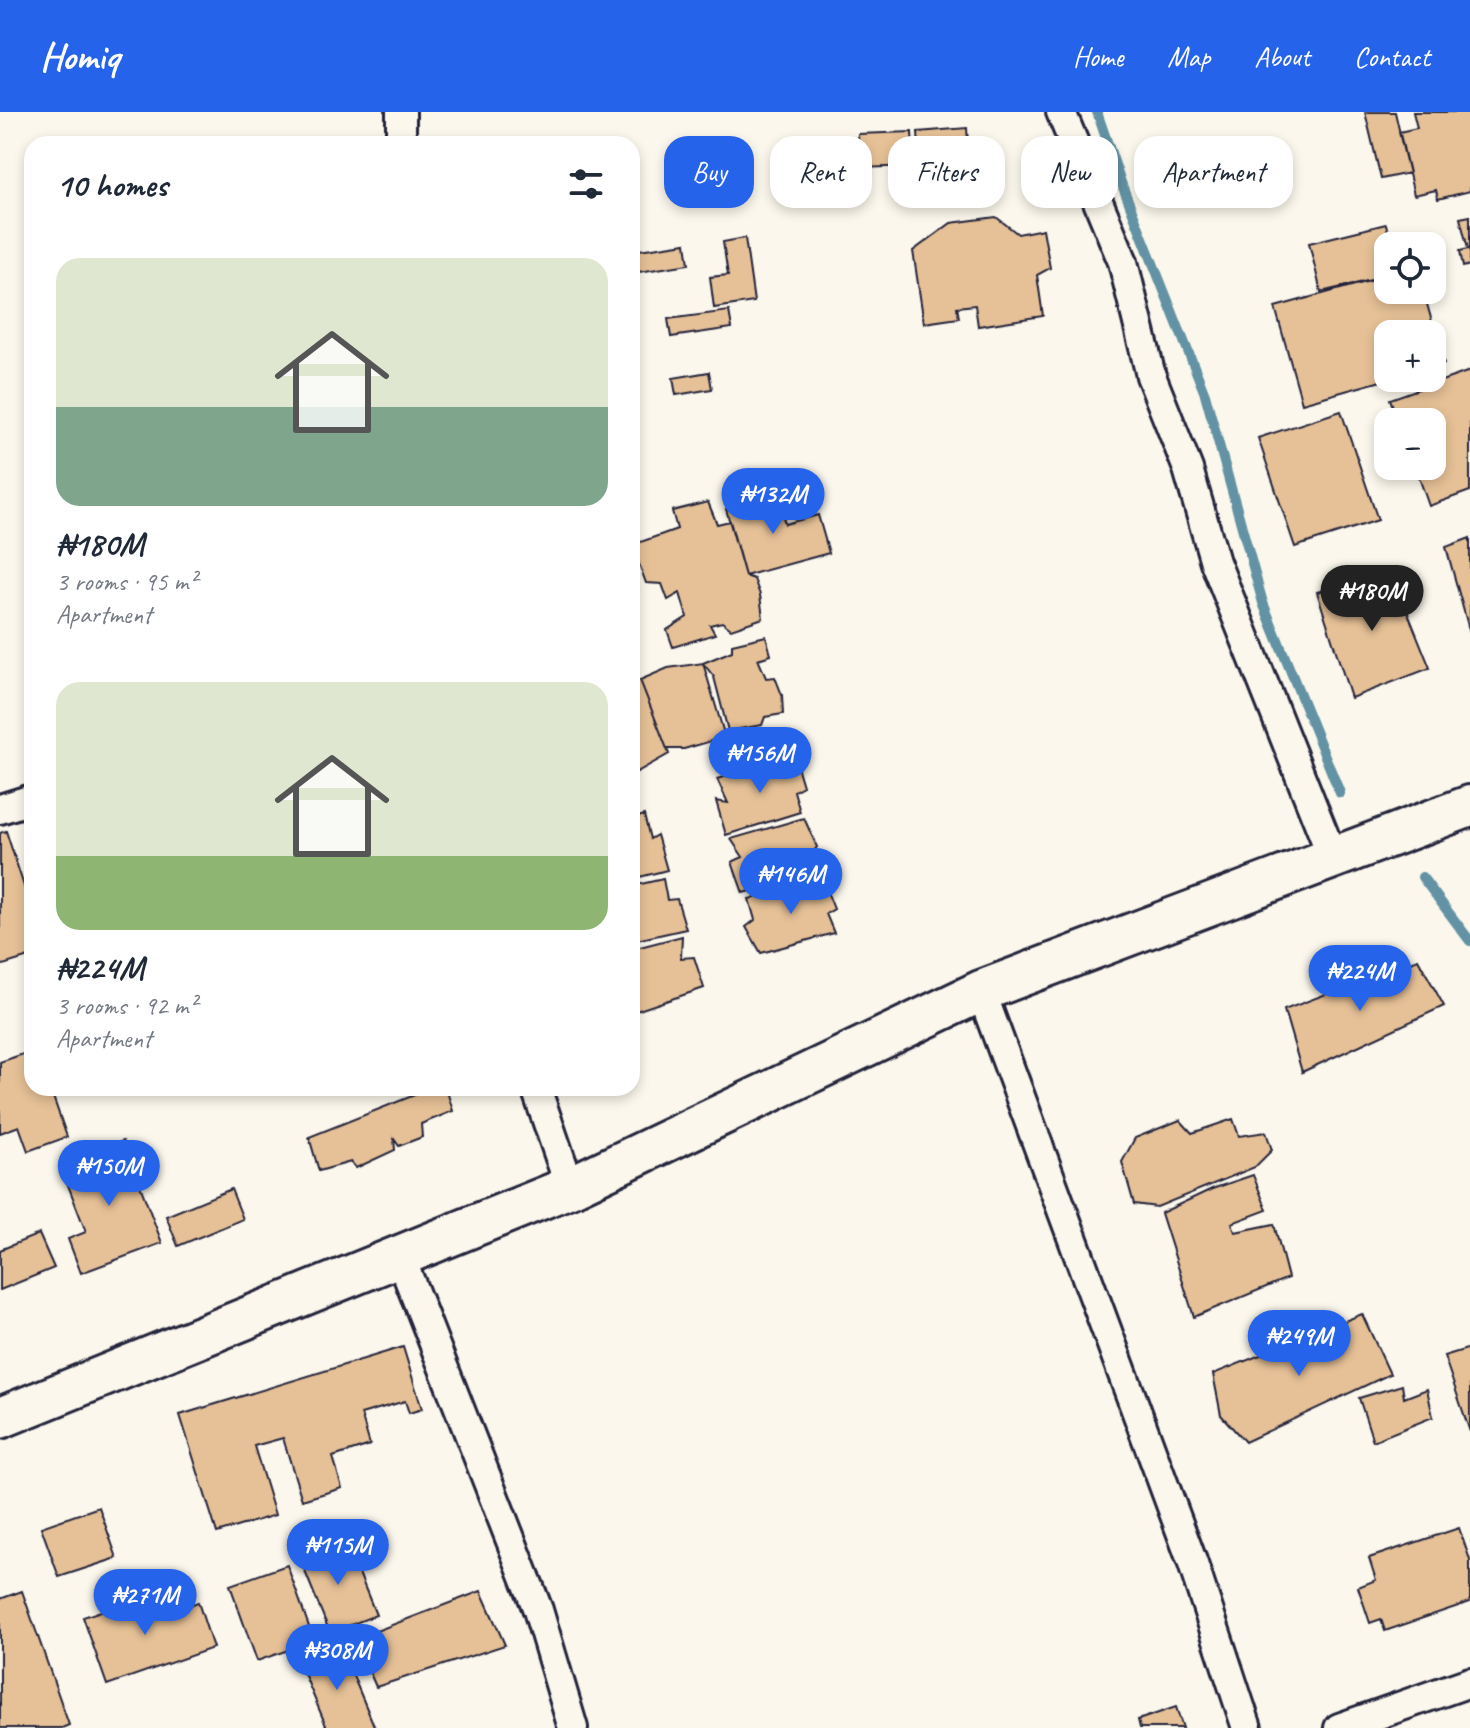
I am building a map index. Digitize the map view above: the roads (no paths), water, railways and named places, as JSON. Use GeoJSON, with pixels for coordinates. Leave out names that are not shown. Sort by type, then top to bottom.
{"type":"FeatureCollection","features":[{"type":"Feature","properties":{"kind":"main road"},"geometry":{"type":"LineString","coordinates":[[0,1418],[570,1187],[981,991],[1470,806]]}},
{"type":"Feature","properties":{"kind":"street"},"geometry":{"type":"LineString","coordinates":[[401,112],[401,136]]}},
{"type":"Feature","properties":{"kind":"street"},"geometry":{"type":"LineString","coordinates":[[1061,112],[1123,262],[1151,376],[1188,469],[1215,562],[1333,858]]}},
{"type":"Feature","properties":{"kind":"street"},"geometry":{"type":"LineString","coordinates":[[0,809],[24,802]]}},
{"type":"Feature","properties":{"kind":"street"},"geometry":{"type":"LineString","coordinates":[[981,991],[1192,1561],[1247,1728]]}},
{"type":"Feature","properties":{"kind":"street"},"geometry":{"type":"LineString","coordinates":[[539,1096],[570,1187]]}},
{"type":"Feature","properties":{"kind":"street"},"geometry":{"type":"LineString","coordinates":[[400,1256],[538,1610],[573,1728]]}},
{"type":"Feature","properties":{"kind":"street"},"geometry":{"type":"LineString","coordinates":[[1339,1728],[1470,1682]]}},
{"type":"Feature","properties":{"kind":"waterway"},"geometry":{"type":"LineString","coordinates":[[1097,112],[1122,185],[1205,394],[1263,603],[1340,793]]}},
{"type":"Feature","properties":{"kind":"waterway"},"geometry":{"type":"LineString","coordinates":[[1422,877],[1470,941]]}}]}
